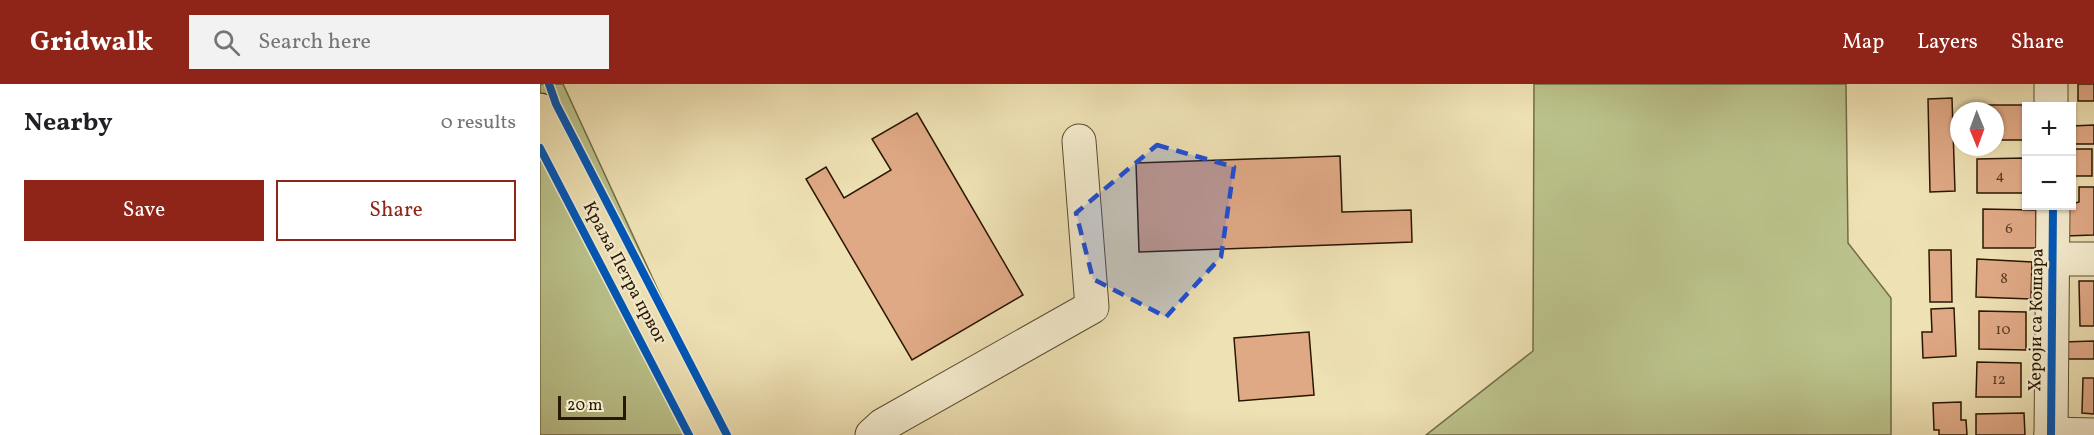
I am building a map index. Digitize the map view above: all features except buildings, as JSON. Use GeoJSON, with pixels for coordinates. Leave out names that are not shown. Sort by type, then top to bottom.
{"type":"FeatureCollection","features":[{"type":"Feature","properties":{"kind":"main road","name":"Краља Петра првог"},"geometry":{"type":"LineString","coordinates":[[540,110],[708,435]]}},
{"type":"Feature","properties":{"kind":"street"},"geometry":{"type":"LineString","coordinates":[[2051,84],[2051,102]]}},
{"type":"Feature","properties":{"kind":"street"},"geometry":{"type":"LineString","coordinates":[[872,435],[883,425],[1092,307],[1079,141]]}},
{"type":"Feature","properties":{"kind":"street","name":"Хероји са Кошара"},"geometry":{"type":"LineString","coordinates":[[2051,435],[2053,210]]}},
{"type":"Feature","properties":{"kind":"street"},"geometry":{"type":"LineString","coordinates":[[2053,259],[2094,259]]}},
{"type":"Feature","properties":{"kind":"street"},"geometry":{"type":"LineString","coordinates":[[2051,435],[2094,435]]}},
{"type":"Feature","properties":{"kind":"highlighted area"},"geometry":{"type":"Polygon","coordinates":[[[1157,145],[1234,167],[1221,257],[1166,317],[1093,279],[1076,213],[1157,145]]]}},
{"type":"Feature","properties":{"kind":"green space"},"geometry":{"type":"Polygon","coordinates":[[[540,84],[563,84],[725,435],[540,435],[540,84]]]}},
{"type":"Feature","properties":{"kind":"green space"},"geometry":{"type":"Polygon","coordinates":[[[1534,84],[1846,84],[1848,243],[1891,298],[1891,435],[1426,435],[1533,351],[1534,84]]]}},
{"type":"Feature","properties":{"kind":"cycle path"},"geometry":{"type":"LineString","coordinates":[[549,84],[556,104],[727,435]]}},
{"type":"Feature","properties":{"kind":"cycle path"},"geometry":{"type":"LineString","coordinates":[[540,148],[689,435]]}},
{"type":"Feature","properties":{"kind":"cycle path"},"geometry":{"type":"LineString","coordinates":[[2051,435],[2053,210]]}}]}
